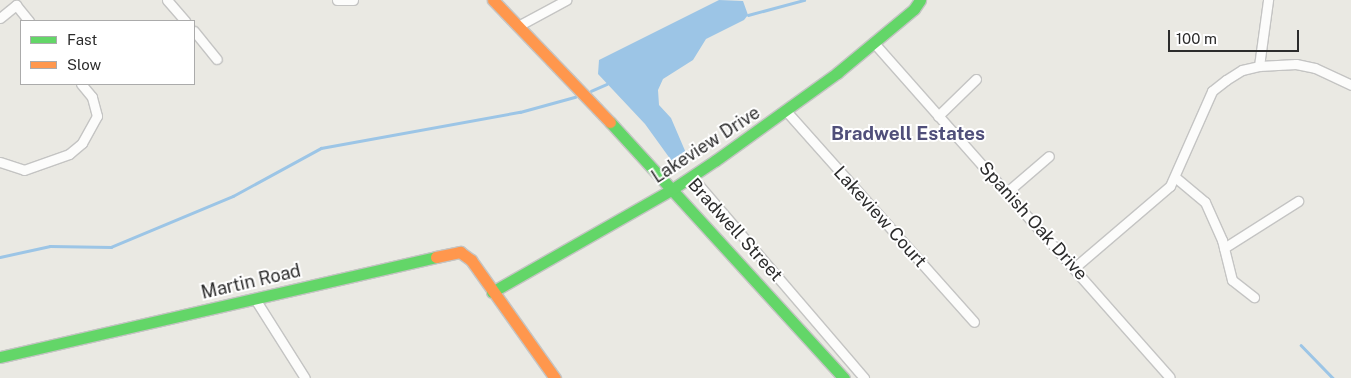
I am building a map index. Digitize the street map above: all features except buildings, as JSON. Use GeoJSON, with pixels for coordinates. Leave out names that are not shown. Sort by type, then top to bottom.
{"type":"FeatureCollection","features":[{"type":"Feature","properties":{"kind":"street"},"geometry":{"type":"LineString","coordinates":[[167,0],[184,20]]}},
{"type":"Feature","properties":{"kind":"street"},"geometry":{"type":"LineString","coordinates":[[337,0],[353,0]]}},
{"type":"Feature","properties":{"kind":"street","name":"Bradwell Street"},"geometry":{"type":"LineString","coordinates":[[493,0],[674,188],[844,378]]}},
{"type":"Feature","properties":{"kind":"street"},"geometry":{"type":"LineString","coordinates":[[518,26],[566,0]]}},
{"type":"Feature","properties":{"kind":"street","name":"Lakeview Drive"},"geometry":{"type":"LineString","coordinates":[[492,292],[520,273],[674,188],[787,112],[874,43],[920,0]]}},
{"type":"Feature","properties":{"kind":"street"},"geometry":{"type":"LineString","coordinates":[[1259,66],[1268,0]]}},
{"type":"Feature","properties":{"kind":"street"},"geometry":{"type":"LineString","coordinates":[[0,18],[19,2],[28,20]]}},
{"type":"Feature","properties":{"kind":"street"},"geometry":{"type":"LineString","coordinates":[[195,32],[217,59]]}},
{"type":"Feature","properties":{"kind":"street","name":"Spanish Oak Drive"},"geometry":{"type":"LineString","coordinates":[[874,43],[1170,377]]}},
{"type":"Feature","properties":{"kind":"street"},"geometry":{"type":"LineString","coordinates":[[1074,268],[1170,186],[1212,91],[1242,70],[1259,66],[1296,64],[1316,68],[1351,85]]}},
{"type":"Feature","properties":{"kind":"street"},"geometry":{"type":"LineString","coordinates":[[938,116],[976,79]]}},
{"type":"Feature","properties":{"kind":"street"},"geometry":{"type":"LineString","coordinates":[[0,162],[24,170],[69,154],[82,143],[97,116],[92,97],[81,85]]}},
{"type":"Feature","properties":{"kind":"street","name":"Lakeview Court"},"geometry":{"type":"LineString","coordinates":[[787,112],[974,322]]}},
{"type":"Feature","properties":{"kind":"street"},"geometry":{"type":"LineString","coordinates":[[1007,192],[1049,156]]}},
{"type":"Feature","properties":{"kind":"street","name":"Bradwell Street"},"geometry":{"type":"LineString","coordinates":[[691,176],[864,378]]}},
{"type":"Feature","properties":{"kind":"street"},"geometry":{"type":"LineString","coordinates":[[1175,177],[1205,202],[1213,215],[1232,280],[1254,296]]}},
{"type":"Feature","properties":{"kind":"street"},"geometry":{"type":"LineString","coordinates":[[1224,248],[1298,201]]}},
{"type":"Feature","properties":{"kind":"street","name":"Martin Road"},"geometry":{"type":"LineString","coordinates":[[0,357],[460,252],[471,260],[492,292]]}},
{"type":"Feature","properties":{"kind":"street"},"geometry":{"type":"LineString","coordinates":[[492,292],[555,378]]}},
{"type":"Feature","properties":{"kind":"street"},"geometry":{"type":"LineString","coordinates":[[255,300],[305,378]]}},
{"type":"Feature","properties":{"kind":"water"},"geometry":{"type":"Polygon","coordinates":[[[719,0],[743,1],[748,15],[744,20],[706,39],[693,60],[663,79],[658,90],[659,105],[671,118],[686,153],[685,161],[679,163],[671,160],[645,124],[598,74],[599,60],[719,0]]]}},
{"type":"Feature","properties":{"kind":"waterway"},"geometry":{"type":"LineString","coordinates":[[748,15],[804,0]]}},
{"type":"Feature","properties":{"kind":"waterway"},"geometry":{"type":"LineString","coordinates":[[591,91],[607,84]]}},
{"type":"Feature","properties":{"kind":"waterway"},"geometry":{"type":"LineString","coordinates":[[0,257],[50,246],[111,247],[233,196],[321,148],[520,112],[575,97]]}},
{"type":"Feature","properties":{"kind":"waterway"},"geometry":{"type":"LineString","coordinates":[[1301,345],[1333,378]]}},
{"type":"Feature","properties":{"kind":"traffic: fast"},"geometry":{"type":"LineString","coordinates":[[492,292],[674,188],[716,160],[837,73],[914,9],[920,0]]}},
{"type":"Feature","properties":{"kind":"traffic: fast"},"geometry":{"type":"LineString","coordinates":[[610,122],[844,378]]}},
{"type":"Feature","properties":{"kind":"traffic: fast"},"geometry":{"type":"LineString","coordinates":[[0,357],[436,257]]}},
{"type":"Feature","properties":{"kind":"traffic: slow"},"geometry":{"type":"LineString","coordinates":[[493,0],[610,122]]}},
{"type":"Feature","properties":{"kind":"traffic: slow"},"geometry":{"type":"LineString","coordinates":[[436,257],[460,252],[471,260],[555,378]]}},
{"type":"Feature","properties":{"kind":"district","name":"Bradwell Estates"},"geometry":{"type":"Point","coordinates":[908,134]}}]}
